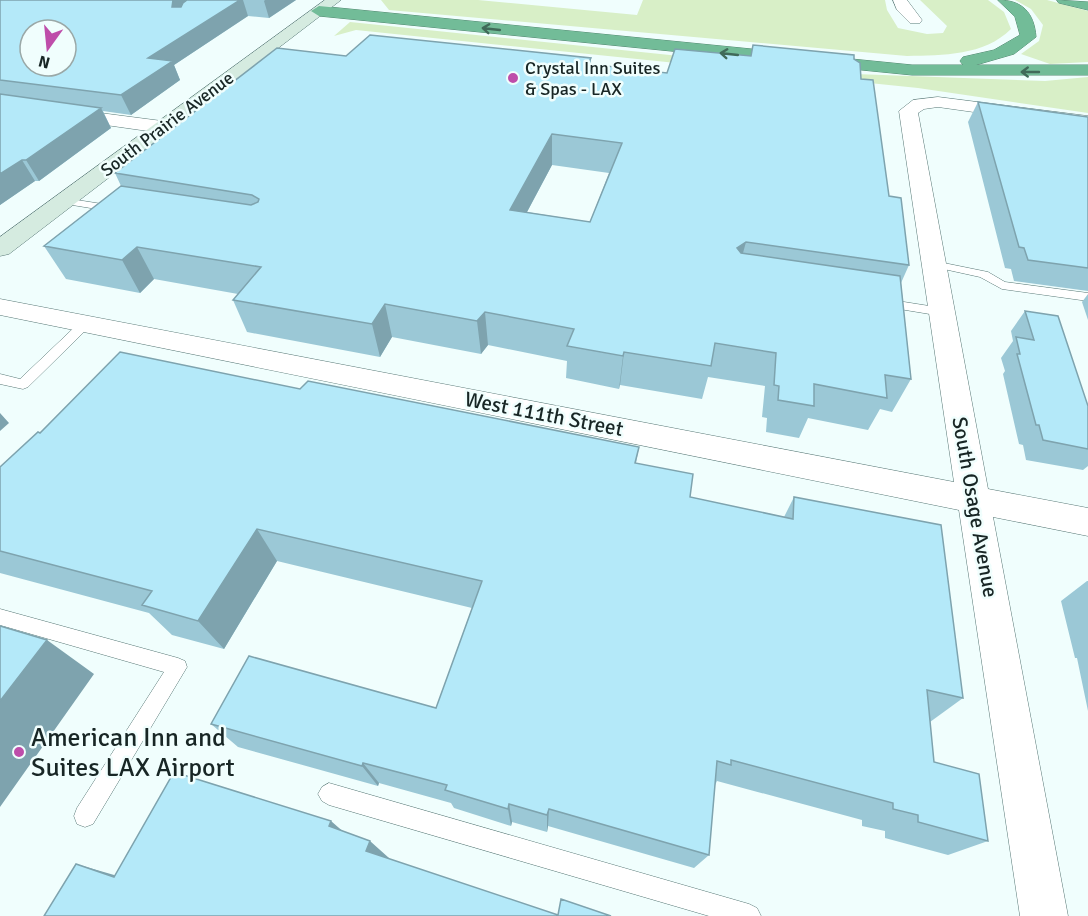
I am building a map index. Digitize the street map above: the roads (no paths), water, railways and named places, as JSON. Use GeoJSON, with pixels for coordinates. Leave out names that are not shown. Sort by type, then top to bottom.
{"type":"FeatureCollection","features":[{"type":"Feature","properties":{"kind":"highway"},"geometry":{"type":"LineString","coordinates":[[829,64],[880,61],[949,62],[999,55],[1017,46],[1028,37],[1028,24],[1020,12],[1005,0]]}},
{"type":"Feature","properties":{"kind":"highway"},"geometry":{"type":"LineString","coordinates":[[1064,0],[1088,6]]}},
{"type":"Feature","properties":{"kind":"highway"},"geometry":{"type":"LineString","coordinates":[[319,11],[829,64],[967,72],[1088,70]]}},
{"type":"Feature","properties":{"kind":"main road","name":"South Prairie Avenue"},"geometry":{"type":"LineString","coordinates":[[0,249],[334,0]]}},
{"type":"Feature","properties":{"kind":"street"},"geometry":{"type":"LineString","coordinates":[[900,0],[902,7],[915,20]]}},
{"type":"Feature","properties":{"kind":"street","name":"South Osage Avenue"},"geometry":{"type":"LineString","coordinates":[[1044,916],[908,111],[918,104],[938,102],[1088,122]]}},
{"type":"Feature","properties":{"kind":"street"},"geometry":{"type":"LineString","coordinates":[[0,105],[162,127]]}},
{"type":"Feature","properties":{"kind":"street","name":"West 111th Street"},"geometry":{"type":"LineString","coordinates":[[0,308],[1088,522]]}},
{"type":"Feature","properties":{"kind":"lane"},"geometry":{"type":"LineString","coordinates":[[64,201],[131,212]]}},
{"type":"Feature","properties":{"kind":"lane"},"geometry":{"type":"LineString","coordinates":[[934,264],[984,274],[1002,285],[1088,297]]}},
{"type":"Feature","properties":{"kind":"lane"},"geometry":{"type":"LineString","coordinates":[[874,302],[942,312]]}},
{"type":"Feature","properties":{"kind":"lane"},"geometry":{"type":"LineString","coordinates":[[0,379],[22,384],[86,324]]}},
{"type":"Feature","properties":{"kind":"lane"},"geometry":{"type":"LineString","coordinates":[[0,617],[178,667],[85,816]]}},
{"type":"Feature","properties":{"kind":"lane"},"geometry":{"type":"LineString","coordinates":[[329,794],[749,916]]}},
{"type":"Feature","properties":{"kind":"place","name":"Crystal Inn Suites & Spas - LAX"},"geometry":{"type":"Point","coordinates":[513,78]}},
{"type":"Feature","properties":{"kind":"place","name":"American Inn and Suites LAX Airport"},"geometry":{"type":"Point","coordinates":[19,752]}}]}
